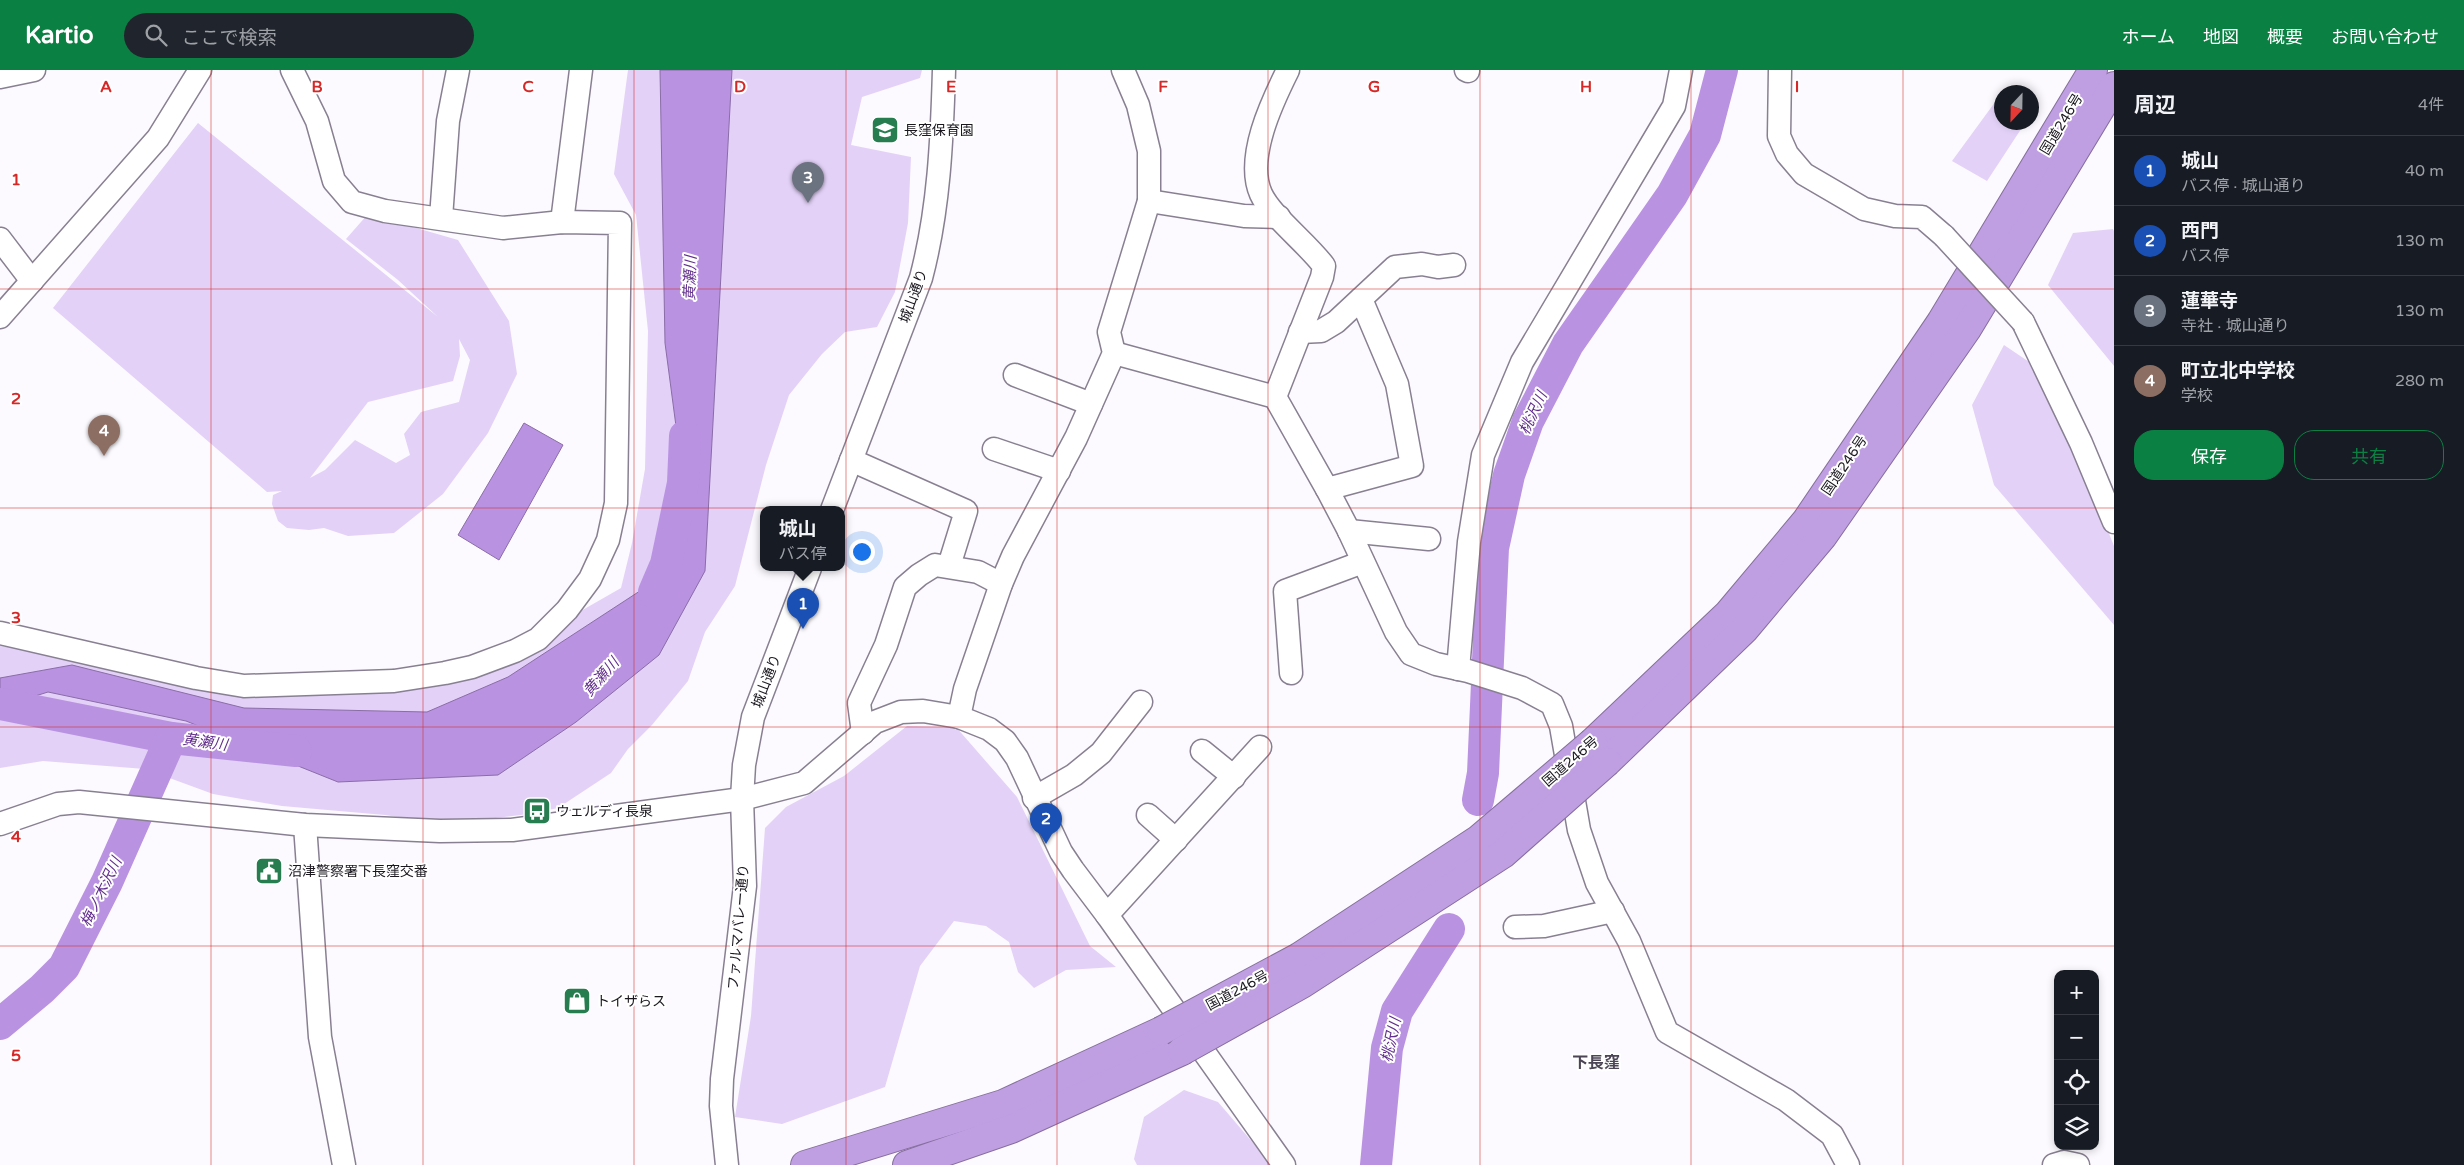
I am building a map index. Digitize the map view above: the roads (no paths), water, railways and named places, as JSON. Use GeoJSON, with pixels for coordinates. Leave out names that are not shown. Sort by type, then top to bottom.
{"type":"FeatureCollection","features":[{"type":"Feature","properties":{"kind":"highway","name":"国道246号"},"geometry":{"type":"LineString","coordinates":[[907,1165],[1011,1129],[1182,1052],[1302,984],[1503,854],[1728,614],[1806,522],[1942,322],[2093,70]]}},
{"type":"Feature","properties":{"kind":"highway","name":"国道246号"},"geometry":{"type":"LineString","coordinates":[[805,1165],[1003,1104],[1161,1031],[1299,957],[1479,839],[1600,752],[1744,630],[1823,536],[1967,329],[2114,86]]}},
{"type":"Feature","properties":{"kind":"street"},"geometry":{"type":"LineString","coordinates":[[0,78],[34,70]]}},
{"type":"Feature","properties":{"kind":"street"},"geometry":{"type":"LineString","coordinates":[[0,317],[158,138],[200,70]]}},
{"type":"Feature","properties":{"kind":"street"},"geometry":{"type":"LineString","coordinates":[[0,633],[196,678],[244,686],[394,681],[472,667],[515,651],[538,639],[567,610],[590,579],[608,540],[616,503],[620,224],[530,223],[503,228],[385,211],[352,202],[334,181],[317,121],[292,70]]}},
{"type":"Feature","properties":{"kind":"street"},"geometry":{"type":"LineString","coordinates":[[441,218],[448,122],[458,70]]}},
{"type":"Feature","properties":{"kind":"street"},"geometry":{"type":"LineString","coordinates":[[562,222],[581,70]]}},
{"type":"Feature","properties":{"kind":"street","name":"城山通り"},"geometry":{"type":"LineString","coordinates":[[834,506],[921,278],[929,247],[937,196],[944,70]]}},
{"type":"Feature","properties":{"kind":"street"},"geometry":{"type":"LineString","coordinates":[[959,717],[965,688],[1001,584],[1013,556],[1059,471],[1114,353],[1109,332],[1149,201],[1148,151],[1138,104],[1124,70]]}},
{"type":"Feature","properties":{"kind":"street"},"geometry":{"type":"LineString","coordinates":[[1274,397],[1322,277],[1324,266],[1314,252],[1279,216],[1261,194],[1257,171],[1261,129],[1288,70]]}},
{"type":"Feature","properties":{"kind":"street"},"geometry":{"type":"LineString","coordinates":[[1463,670],[1469,542],[1483,455],[1522,362],[1674,106],[1681,70]]}},
{"type":"Feature","properties":{"kind":"street"},"geometry":{"type":"LineString","coordinates":[[1780,70],[1779,136],[1787,154],[1804,174],[1864,209],[1895,216],[1922,217],[1944,236],[2023,322],[2081,443],[2114,522]]}},
{"type":"Feature","properties":{"kind":"street"},"geometry":{"type":"LineString","coordinates":[[1149,201],[1244,216],[1279,216]]}},
{"type":"Feature","properties":{"kind":"street"},"geometry":{"type":"LineString","coordinates":[[0,240],[32,281]]}},
{"type":"Feature","properties":{"kind":"street"},"geometry":{"type":"LineString","coordinates":[[1300,332],[1321,331],[1336,322],[1395,267],[1422,264],[1438,267],[1454,265]]}},
{"type":"Feature","properties":{"kind":"street"},"geometry":{"type":"LineString","coordinates":[[1327,489],[1412,466],[1398,384],[1361,299]]}},
{"type":"Feature","properties":{"kind":"street"},"geometry":{"type":"LineString","coordinates":[[1114,353],[1274,397],[1327,489],[1349,531],[1396,632],[1411,654],[1436,664],[1522,688],[1552,704],[1561,726],[1579,830],[1597,883],[1629,941],[1667,1032],[1786,1100],[1832,1135],[1848,1165]]}},
{"type":"Feature","properties":{"kind":"street"},"geometry":{"type":"LineString","coordinates":[[1016,374],[1091,404]]}},
{"type":"Feature","properties":{"kind":"street"},"geometry":{"type":"LineString","coordinates":[[994,449],[1059,471]]}},
{"type":"Feature","properties":{"kind":"street"},"geometry":{"type":"LineString","coordinates":[[851,460],[966,511],[949,566]]}},
{"type":"Feature","properties":{"kind":"street"},"geometry":{"type":"LineString","coordinates":[[1349,531],[1428,539]]}},
{"type":"Feature","properties":{"kind":"street"},"geometry":{"type":"LineString","coordinates":[[1291,672],[1286,591],[1363,562]]}},
{"type":"Feature","properties":{"kind":"street"},"geometry":{"type":"LineString","coordinates":[[863,733],[859,703],[886,645],[905,587],[935,565],[978,572],[1001,584]]}},
{"type":"Feature","properties":{"kind":"street","name":"城山通り"},"geometry":{"type":"LineString","coordinates":[[742,799],[744,764],[753,717],[809,571]]}},
{"type":"Feature","properties":{"kind":"street"},"geometry":{"type":"LineString","coordinates":[[1034,798],[1074,775],[1101,753],[1141,702]]}},
{"type":"Feature","properties":{"kind":"street"},"geometry":{"type":"LineString","coordinates":[[0,824],[58,804],[79,802],[159,812],[305,825],[440,831],[512,830],[742,799],[804,783],[875,722],[901,712],[923,711],[959,717],[989,729],[1005,741],[1017,758],[1034,798],[1061,852],[1284,1165]]}},
{"type":"Feature","properties":{"kind":"street"},"geometry":{"type":"LineString","coordinates":[[1107,914],[1234,777],[1260,746]]}},
{"type":"Feature","properties":{"kind":"street"},"geometry":{"type":"LineString","coordinates":[[1202,751],[1234,777]]}},
{"type":"Feature","properties":{"kind":"street","name":"ファルマバレー通り"},"geometry":{"type":"LineString","coordinates":[[726,1161],[721,1106],[724,1055],[745,886],[742,799]]}},
{"type":"Feature","properties":{"kind":"street"},"geometry":{"type":"LineString","coordinates":[[1148,815],[1176,840]]}},
{"type":"Feature","properties":{"kind":"street"},"geometry":{"type":"LineString","coordinates":[[305,825],[320,1037],[344,1165]]}},
{"type":"Feature","properties":{"kind":"street"},"geometry":{"type":"LineString","coordinates":[[1516,927],[1544,926],[1613,911]]}},
{"type":"Feature","properties":{"kind":"street"},"geometry":{"type":"LineString","coordinates":[[2054,1165],[2064,1162],[2078,1165]]}},
{"type":"Feature","properties":{"kind":"water"},"geometry":{"type":"Polygon","coordinates":[[[660,70],[732,70],[705,571],[659,655],[576,722],[498,775],[338,782],[186,721],[48,692],[0,707],[0,678],[72,665],[244,708],[427,712],[508,677],[646,587],[688,517],[665,343],[660,70]]]}},
{"type":"Feature","properties":{"kind":"water"},"geometry":{"type":"Polygon","coordinates":[[[524,423],[563,445],[499,560],[458,535],[524,423]]]}},
{"type":"Feature","properties":{"kind":"waterway","name":"桃沢川"},"geometry":{"type":"LineString","coordinates":[[1478,800],[1483,773],[1493,548],[1509,475],[1528,421],[1568,344],[1672,195],[1705,135],[1722,70]]}},
{"type":"Feature","properties":{"kind":"waterway","name":"黄瀬川"},"geometry":{"type":"LineString","coordinates":[[654,592],[666,564],[683,483],[685,436]]}},
{"type":"Feature","properties":{"kind":"waterway","name":"黄瀬川"},"geometry":{"type":"LineString","coordinates":[[0,704],[171,738],[296,751]]}},
{"type":"Feature","properties":{"kind":"waterway","name":"梅ノ木沢川"},"geometry":{"type":"LineString","coordinates":[[0,1024],[42,989],[64,967],[107,882],[171,738]]}},
{"type":"Feature","properties":{"kind":"waterway","name":"桃沢川"},"geometry":{"type":"LineString","coordinates":[[1376,1165],[1387,1048],[1397,1011],[1449,929]]}},
{"type":"Feature","properties":{"kind":"place","name":"長窪保育園"},"geometry":{"type":"Point","coordinates":[885,130]}},
{"type":"Feature","properties":{"kind":"place","name":"蓮華寺"},"geometry":{"type":"Point","coordinates":[808,203]}},
{"type":"Feature","properties":{"kind":"place","name":"町立北中学校"},"geometry":{"type":"Point","coordinates":[104,456]}},
{"type":"Feature","properties":{"kind":"place","name":"城山"},"geometry":{"type":"Point","coordinates":[803,629]}},
{"type":"Feature","properties":{"kind":"place","name":"ウェルディ長泉"},"geometry":{"type":"Point","coordinates":[537,811]}},
{"type":"Feature","properties":{"kind":"place","name":"西門"},"geometry":{"type":"Point","coordinates":[1046,844]}},
{"type":"Feature","properties":{"kind":"place","name":"沼津警察署下長窪交番"},"geometry":{"type":"Point","coordinates":[269,871]}},
{"type":"Feature","properties":{"kind":"place","name":"トイザらス"},"geometry":{"type":"Point","coordinates":[577,1001]}},
{"type":"Feature","properties":{"kind":"district","name":"下長窪"},"geometry":{"type":"Point","coordinates":[1596,1062]}}]}
